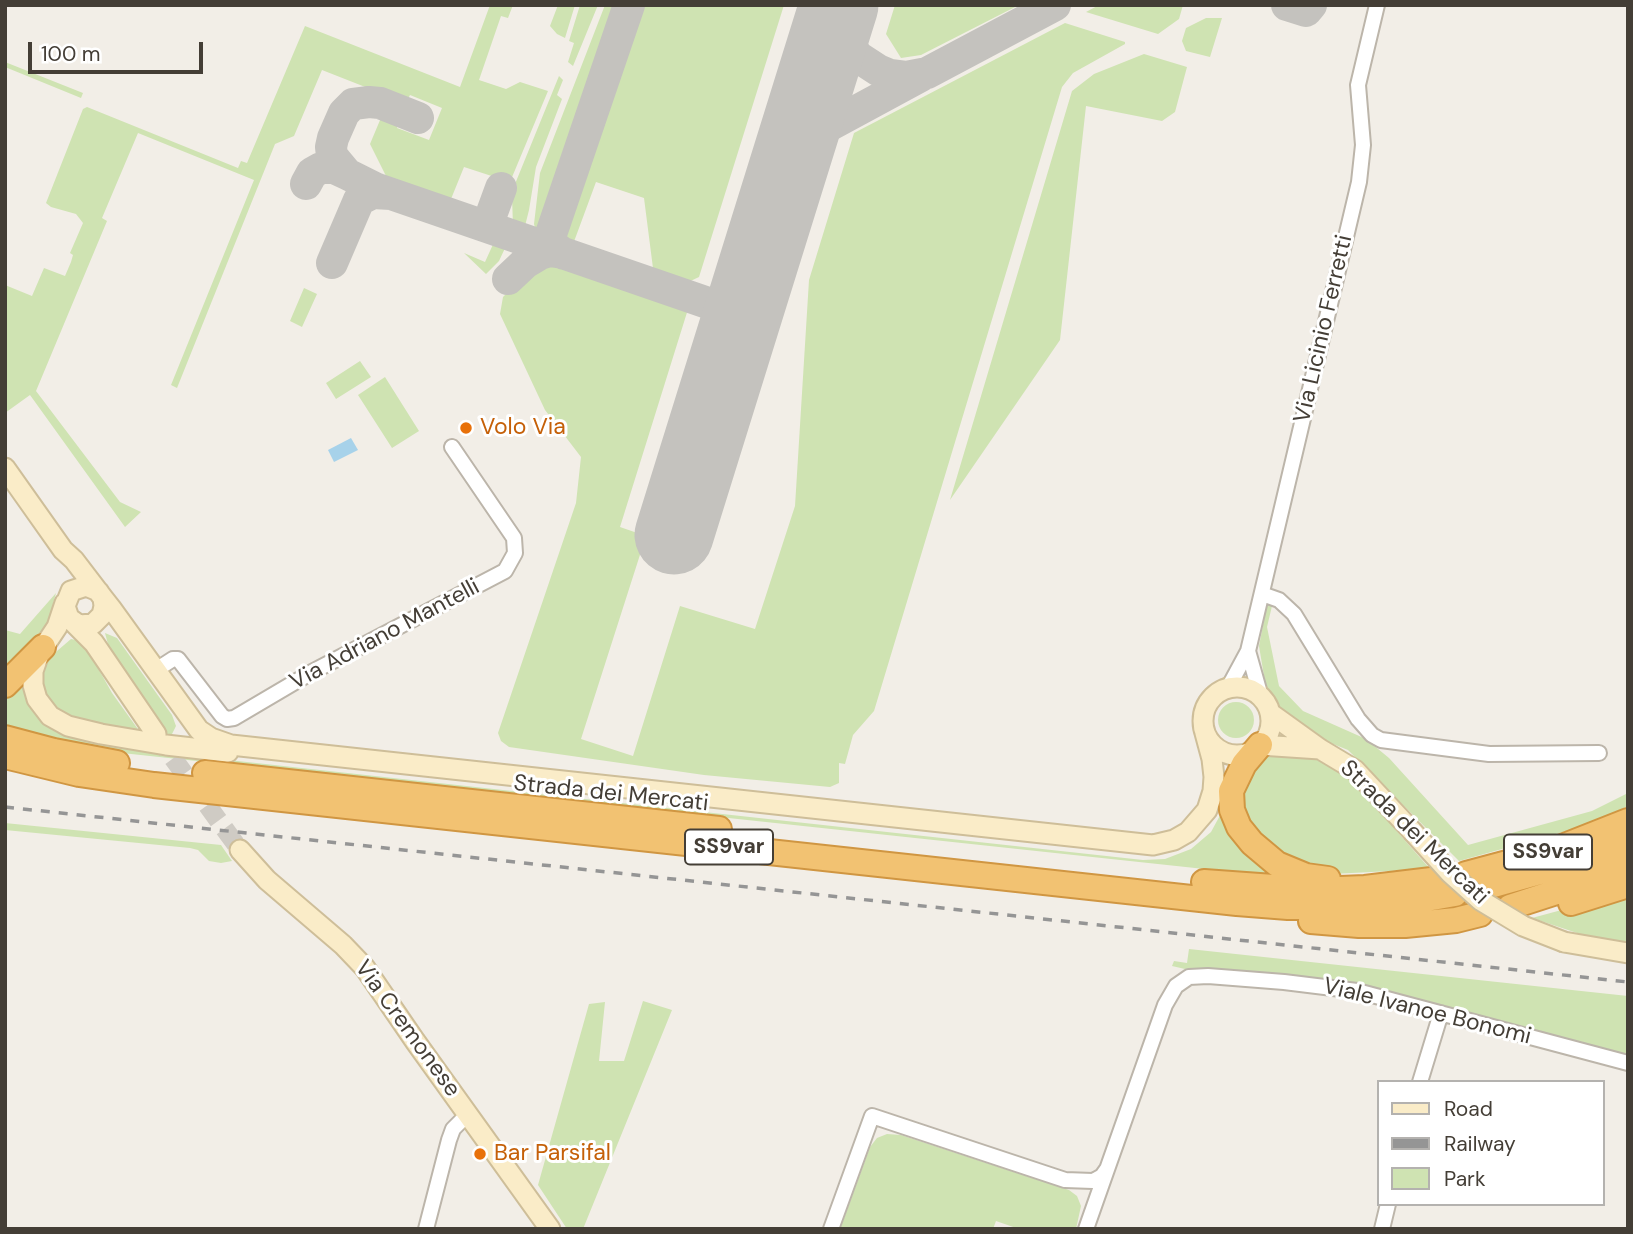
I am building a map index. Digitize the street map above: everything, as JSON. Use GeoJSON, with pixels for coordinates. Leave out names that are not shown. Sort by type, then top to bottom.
{"type":"FeatureCollection","features":[{"type":"Feature","properties":{"kind":"highway"},"geometry":{"type":"LineString","coordinates":[[5,685],[43,647]]}},
{"type":"Feature","properties":{"kind":"highway","name":"SS9var"},"geometry":{"type":"LineString","coordinates":[[5,738],[54,751],[131,765],[1289,890],[1461,884],[1628,821]]}},
{"type":"Feature","properties":{"kind":"highway"},"geometry":{"type":"LineString","coordinates":[[1255,748],[1237,775],[1231,801],[1233,815],[1243,833],[1269,859],[1289,870],[1320,879],[1461,884]]}},
{"type":"Feature","properties":{"kind":"highway","name":"SS9var"},"geometry":{"type":"LineString","coordinates":[[5,756],[79,774],[154,785],[1250,904],[1301,907],[1378,904],[1461,884],[1565,865],[1628,839]]}},
{"type":"Feature","properties":{"kind":"highway"},"geometry":{"type":"LineString","coordinates":[[1500,913],[1628,864]]}},
{"type":"Feature","properties":{"kind":"highway"},"geometry":{"type":"LineString","coordinates":[[1141,892],[1211,909],[1326,922],[1391,926],[1456,920],[1570,903],[1628,885]]}},
{"type":"Feature","properties":{"kind":"street","name":"Via Licinio Ferretti"},"geometry":{"type":"LineString","coordinates":[[1248,651],[1360,178],[1363,145],[1358,88],[1377,5]]}},
{"type":"Feature","properties":{"kind":"street","name":"Via Adriano Mantelli"},"geometry":{"type":"LineString","coordinates":[[156,670],[173,659],[178,659],[222,716],[227,719],[234,718],[312,672],[505,571],[515,553],[514,538],[452,447]]}},
{"type":"Feature","properties":{"kind":"street"},"geometry":{"type":"LineString","coordinates":[[5,468],[63,550],[100,594],[104,602],[100,637],[109,664]]}},
{"type":"Feature","properties":{"kind":"street"},"geometry":{"type":"LineString","coordinates":[[63,550],[71,578],[65,610],[72,621],[92,640],[161,739],[173,744],[182,728],[181,720],[156,680],[142,650]]}},
{"type":"Feature","properties":{"kind":"street"},"geometry":{"type":"LineString","coordinates":[[66,600],[74,589],[82,586],[90,587],[100,594]]}},
{"type":"Feature","properties":{"kind":"street","name":"Strada dei Mercati"},"geometry":{"type":"LineString","coordinates":[[100,594],[199,730],[216,740],[239,746],[1146,845],[1160,844],[1181,837],[1194,828],[1207,810],[1214,777],[1203,722],[1204,711],[1218,693],[1228,688],[1240,687],[1251,690],[1265,705],[1320,748],[1355,770],[1456,880],[1480,900],[1523,926],[1564,942],[1628,953]]}},
{"type":"Feature","properties":{"kind":"street"},"geometry":{"type":"LineString","coordinates":[[1262,594],[1279,600],[1294,614],[1358,719],[1381,740],[1489,754],[1599,753]]}},
{"type":"Feature","properties":{"kind":"street","name":"Strada dei Mercati"},"geometry":{"type":"LineString","coordinates":[[66,600],[57,627],[43,647],[34,667],[33,685],[39,704],[53,719],[85,731],[1151,852],[1175,848],[1202,831],[1215,812],[1231,771],[1269,730],[1265,705]]}},
{"type":"Feature","properties":{"kind":"street"},"geometry":{"type":"LineString","coordinates":[[72,621],[79,625],[89,625],[102,615]]}},
{"type":"Feature","properties":{"kind":"street"},"geometry":{"type":"LineString","coordinates":[[1228,688],[1248,651]]}},
{"type":"Feature","properties":{"kind":"street"},"geometry":{"type":"LineString","coordinates":[[1248,651],[1265,705]]}},
{"type":"Feature","properties":{"kind":"street","name":"Strada dei Mercati"},"geometry":{"type":"LineString","coordinates":[[1205,733],[1211,743],[1230,754],[1240,754],[1255,748],[1320,748]]}},
{"type":"Feature","properties":{"kind":"street","name":"Via Cremonese"},"geometry":{"type":"LineString","coordinates":[[240,850],[267,880],[344,945],[365,968],[551,1229]]}},
{"type":"Feature","properties":{"kind":"street","name":"Viale Ivanoe Bonomi"},"geometry":{"type":"LineString","coordinates":[[1107,1168],[1165,1005],[1174,989],[1192,976],[1333,987],[1369,994],[1628,1063]]}},
{"type":"Feature","properties":{"kind":"street"},"geometry":{"type":"LineString","coordinates":[[1421,1080],[1441,1013]]}},
{"type":"Feature","properties":{"kind":"street"},"geometry":{"type":"LineString","coordinates":[[426,1229],[453,1129],[468,1114]]}},
{"type":"Feature","properties":{"kind":"street"},"geometry":{"type":"LineString","coordinates":[[831,1229],[872,1116],[1062,1179],[1093,1181],[1102,1176],[1107,1168]]}},
{"type":"Feature","properties":{"kind":"street"},"geometry":{"type":"LineString","coordinates":[[1087,1224],[1107,1168]]}},
{"type":"Feature","properties":{"kind":"street"},"geometry":{"type":"LineString","coordinates":[[1062,1179],[1086,1196],[1090,1208],[1087,1224]]}},
{"type":"Feature","properties":{"kind":"street"},"geometry":{"type":"LineString","coordinates":[[1382,1229],[1388,1206]]}},
{"type":"Feature","properties":{"kind":"green space"},"geometry":{"type":"Polygon","coordinates":[[[490,5],[513,5],[508,18],[501,16],[479,80],[506,89],[520,82],[548,91],[510,182],[464,167],[451,199],[387,178],[370,144],[383,113],[399,120],[397,128],[429,140],[442,108],[410,95],[406,103],[322,70],[294,136],[275,144],[177,388],[171,385],[254,180],[138,133],[102,218],[107,221],[36,391],[120,502],[141,512],[125,527],[30,395],[5,413],[5,285],[32,296],[44,268],[65,276],[73,255],[70,253],[83,223],[76,214],[46,203],[83,109],[87,107],[238,168],[241,161],[247,163],[305,26],[460,87],[490,5]]]}},
{"type":"Feature","properties":{"kind":"green space"},"geometry":{"type":"Polygon","coordinates":[[[558,5],[575,5],[565,38],[550,26],[558,5]]]}},
{"type":"Feature","properties":{"kind":"green space"},"geometry":{"type":"Polygon","coordinates":[[[580,5],[598,5],[573,66],[568,62],[574,43],[569,41],[580,5]]]}},
{"type":"Feature","properties":{"kind":"green space"},"geometry":{"type":"Polygon","coordinates":[[[605,5],[624,5],[545,237],[536,231],[534,224],[540,173],[605,5]]]}},
{"type":"Feature","properties":{"kind":"green space"},"geometry":{"type":"Polygon","coordinates":[[[633,5],[784,5],[699,277],[682,285],[654,276],[644,198],[596,182],[572,247],[558,242],[555,231],[633,5]]]}},
{"type":"Feature","properties":{"kind":"green space"},"geometry":{"type":"Polygon","coordinates":[[[895,5],[1019,5],[921,55],[901,58],[886,34],[895,5]]]}},
{"type":"Feature","properties":{"kind":"green space"},"geometry":{"type":"Polygon","coordinates":[[[1099,5],[1183,5],[1179,19],[1158,34],[1086,12],[1099,5]]]}},
{"type":"Feature","properties":{"kind":"green space"},"geometry":{"type":"Polygon","coordinates":[[[1206,18],[1222,18],[1210,57],[1186,51],[1182,41],[1186,28],[1206,18]]]}},
{"type":"Feature","properties":{"kind":"green space"},"geometry":{"type":"Polygon","coordinates":[[[1065,23],[1125,44],[1073,73],[1062,87],[874,711],[853,735],[845,764],[839,763],[839,783],[830,787],[704,775],[509,747],[501,741],[498,733],[576,503],[581,457],[545,410],[500,314],[503,297],[532,268],[553,260],[689,306],[620,527],[646,536],[581,739],[633,756],[680,606],[755,629],[795,506],[809,280],[854,133],[1065,23]]]}},
{"type":"Feature","properties":{"kind":"green space"},"geometry":{"type":"Polygon","coordinates":[[[1144,54],[1187,67],[1175,112],[1162,121],[1086,106],[1060,340],[950,500],[1072,91],[1094,74],[1144,54]]]}},
{"type":"Feature","properties":{"kind":"green space"},"geometry":{"type":"Polygon","coordinates":[[[5,62],[83,93],[81,98],[5,67],[5,62]]]}},
{"type":"Feature","properties":{"kind":"green space"},"geometry":{"type":"Polygon","coordinates":[[[559,76],[563,80],[557,95],[562,99],[536,167],[524,230],[513,226],[512,197],[559,76]]]}},
{"type":"Feature","properties":{"kind":"green space"},"geometry":{"type":"Polygon","coordinates":[[[495,240],[506,246],[499,261],[486,274],[464,253],[485,262],[495,240]]]}},
{"type":"Feature","properties":{"kind":"green space"},"geometry":{"type":"Polygon","coordinates":[[[304,288],[317,294],[302,327],[290,321],[304,288]]]}},
{"type":"Feature","properties":{"kind":"green space"},"geometry":{"type":"Polygon","coordinates":[[[360,361],[371,377],[336,399],[326,383],[360,361]]]}},
{"type":"Feature","properties":{"kind":"green space"},"geometry":{"type":"Polygon","coordinates":[[[385,377],[419,431],[392,448],[358,395],[385,377]]]}},
{"type":"Feature","properties":{"kind":"green space"},"geometry":{"type":"Polygon","coordinates":[[[56,593],[42,633],[5,673],[5,630],[20,634],[56,593]]]}},
{"type":"Feature","properties":{"kind":"green space"},"geometry":{"type":"Polygon","coordinates":[[[1267,604],[1272,606],[1267,627],[1279,686],[1303,711],[1366,739],[1389,758],[1468,845],[1592,811],[1628,793],[1628,806],[1588,825],[1459,861],[1348,750],[1318,738],[1275,705],[1265,682],[1259,646],[1267,604]]]}},
{"type":"Feature","properties":{"kind":"green space"},"geometry":{"type":"Polygon","coordinates":[[[105,633],[117,638],[172,715],[176,726],[169,738],[123,674],[109,648],[105,633]]]}},
{"type":"Feature","properties":{"kind":"green space"},"geometry":{"type":"Polygon","coordinates":[[[71,639],[80,641],[89,652],[112,693],[140,732],[133,734],[52,712],[38,674],[43,663],[71,639]]]}},
{"type":"Feature","properties":{"kind":"green space"},"geometry":{"type":"Polygon","coordinates":[[[23,683],[34,709],[192,756],[1143,860],[1165,859],[1191,849],[1211,832],[1224,808],[1279,877],[122,753],[5,727],[5,699],[23,683]]]}},
{"type":"Feature","properties":{"kind":"green space"},"geometry":{"type":"Polygon","coordinates":[[[1236,702],[1249,707],[1254,720],[1249,733],[1236,738],[1223,733],[1218,720],[1223,707],[1236,702]]]}},
{"type":"Feature","properties":{"kind":"green space"},"geometry":{"type":"Polygon","coordinates":[[[1273,753],[1315,756],[1348,775],[1396,826],[1394,828],[1430,869],[1332,874],[1268,850],[1237,801],[1257,760],[1273,753]]]}},
{"type":"Feature","properties":{"kind":"green space"},"geometry":{"type":"Polygon","coordinates":[[[5,823],[221,845],[232,861],[209,861],[198,850],[190,848],[5,830],[5,823]]]}},
{"type":"Feature","properties":{"kind":"green space"},"geometry":{"type":"Polygon","coordinates":[[[1628,892],[1628,944],[1583,938],[1583,935],[1532,918],[1628,892]]]}},
{"type":"Feature","properties":{"kind":"green space"},"geometry":{"type":"Polygon","coordinates":[[[1189,949],[1628,996],[1628,1056],[1360,985],[1172,966],[1174,961],[1187,963],[1189,949]]]}},
{"type":"Feature","properties":{"kind":"green space"},"geometry":{"type":"Polygon","coordinates":[[[643,1001],[672,1010],[583,1229],[567,1229],[538,1185],[589,1004],[605,1002],[599,1061],[624,1061],[643,1001]]]}},
{"type":"Feature","properties":{"kind":"green space"},"geometry":{"type":"Polygon","coordinates":[[[887,1134],[901,1135],[1069,1190],[1077,1196],[1081,1206],[1076,1229],[1019,1229],[996,1221],[993,1229],[840,1229],[870,1147],[877,1138],[887,1134]]]}},
{"type":"Feature","properties":{"kind":"water"},"geometry":{"type":"Polygon","coordinates":[[[351,438],[358,450],[334,462],[328,450],[351,438]]]}},
{"type":"Feature","properties":{"kind":"taxiway"},"geometry":{"type":"LineString","coordinates":[[564,254],[549,240],[629,5]]}},
{"type":"Feature","properties":{"kind":"taxiway"},"geometry":{"type":"LineString","coordinates":[[841,5],[838,18],[842,35],[858,57],[878,70],[906,77],[927,73],[1055,5]]}},
{"type":"Feature","properties":{"kind":"taxiway"},"geometry":{"type":"LineString","coordinates":[[1287,5],[1306,11],[1311,5]]}},
{"type":"Feature","properties":{"kind":"taxiway"},"geometry":{"type":"LineString","coordinates":[[777,205],[800,155],[823,129],[921,76]]}},
{"type":"Feature","properties":{"kind":"taxiway"},"geometry":{"type":"LineString","coordinates":[[418,118],[380,103],[353,104],[344,113],[333,138],[332,156],[347,174],[377,189],[705,302],[723,305],[735,302],[745,295],[753,281]]}},
{"type":"Feature","properties":{"kind":"taxiway"},"geometry":{"type":"LineString","coordinates":[[306,184],[312,173],[321,168],[334,168],[347,174]]}},
{"type":"Feature","properties":{"kind":"taxiway"},"geometry":{"type":"LineString","coordinates":[[500,231],[494,227],[490,218],[501,188]]}},
{"type":"Feature","properties":{"kind":"taxiway"},"geometry":{"type":"LineString","coordinates":[[332,263],[359,200],[373,193],[391,194]]}},
{"type":"Feature","properties":{"kind":"taxiway"},"geometry":{"type":"LineString","coordinates":[[508,279],[525,263],[540,254],[550,251],[563,253]]}},
{"type":"Feature","properties":{"kind":"runway"},"geometry":{"type":"LineString","coordinates":[[674,535],[839,5]]}},
{"type":"Feature","properties":{"kind":"tunnel"},"geometry":{"type":"LineString","coordinates":[[156,735],[240,850]]}},
{"type":"Feature","properties":{"kind":"railway"},"geometry":{"type":"LineString","coordinates":[[5,807],[1628,982]]}},
{"type":"Feature","properties":{"kind":"place","name":"Volo Via"},"geometry":{"type":"Point","coordinates":[466,428]}},
{"type":"Feature","properties":{"kind":"place","name":"Bar Parsifal"},"geometry":{"type":"Point","coordinates":[480,1154]}}]}
